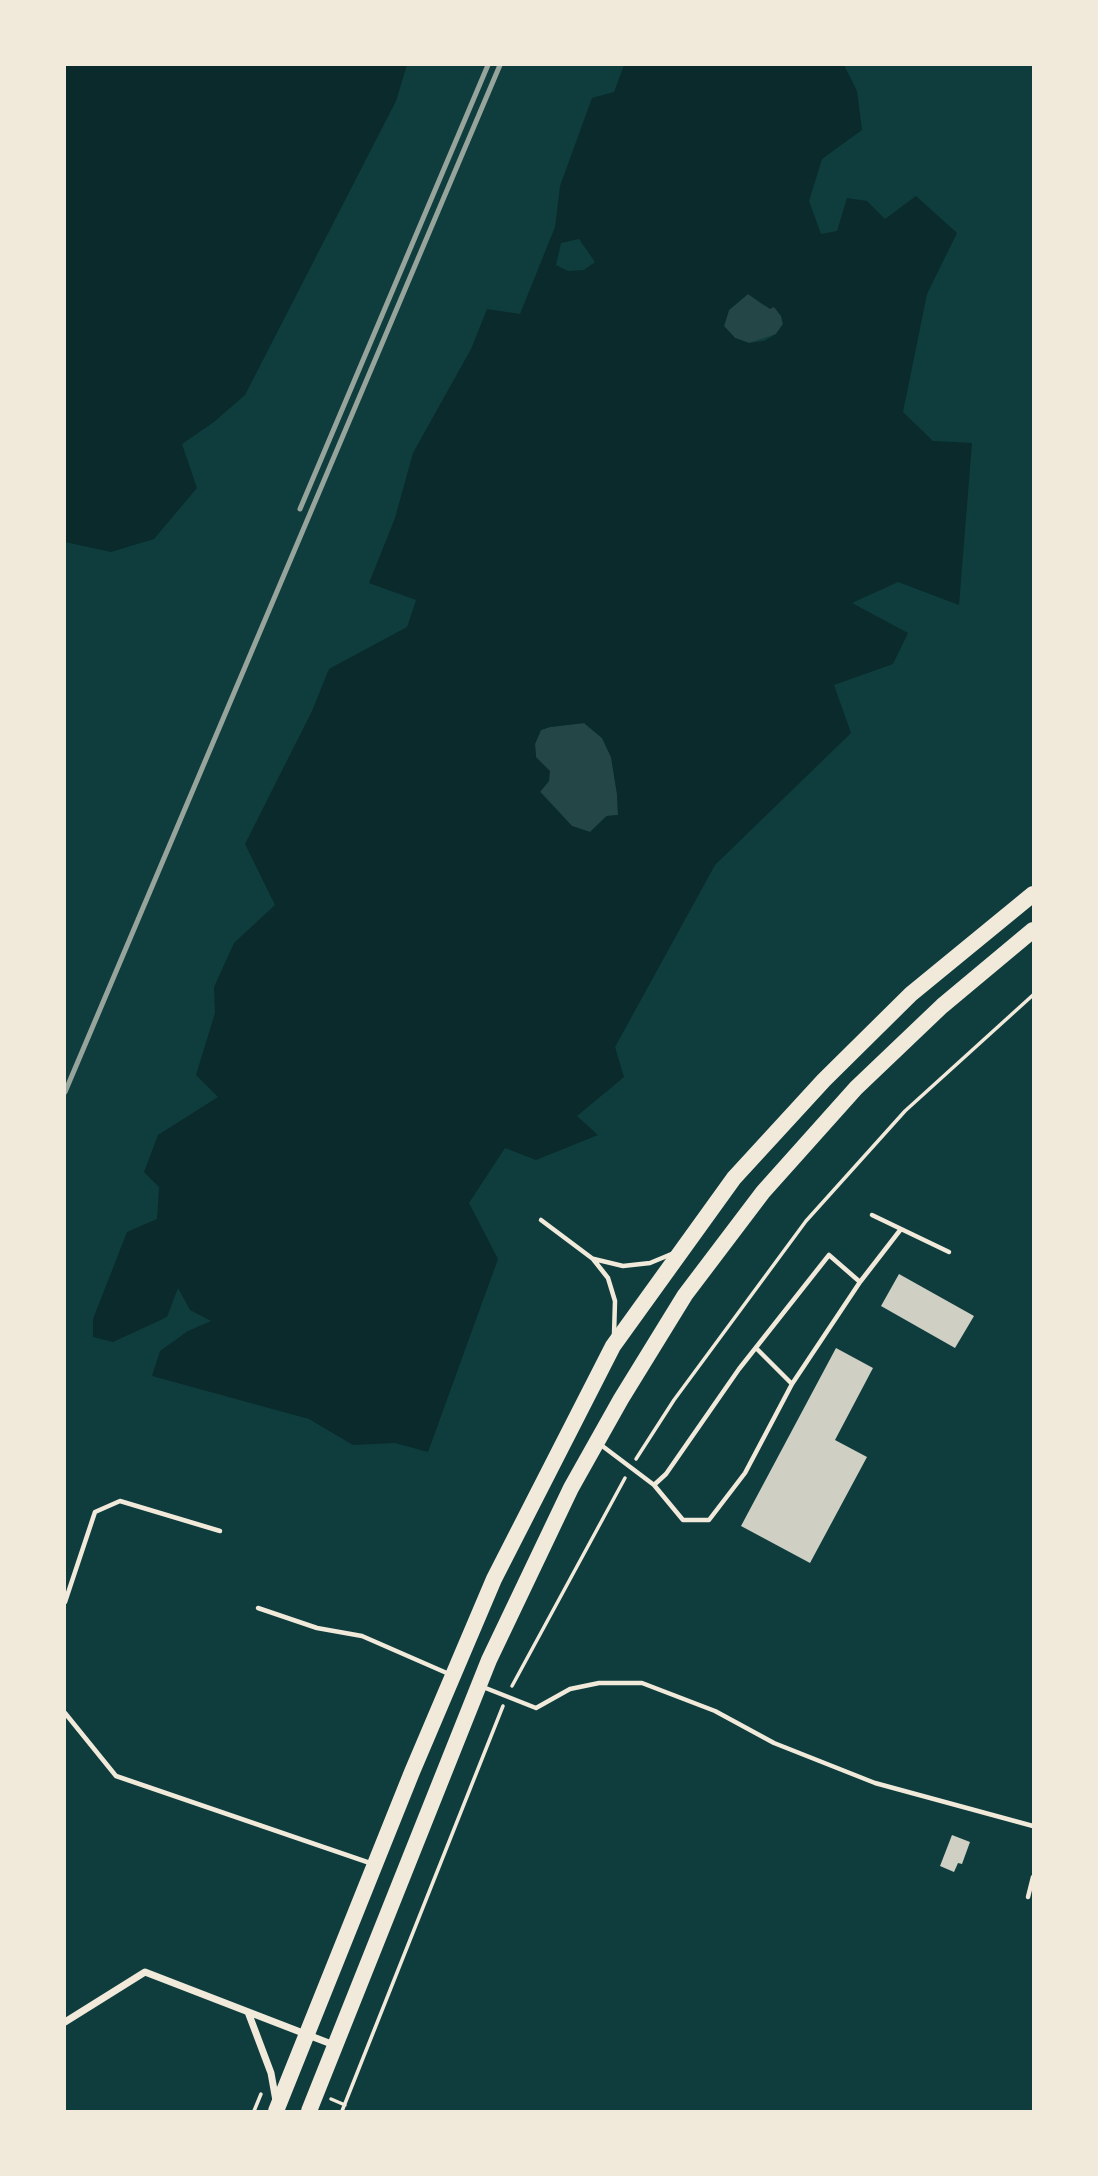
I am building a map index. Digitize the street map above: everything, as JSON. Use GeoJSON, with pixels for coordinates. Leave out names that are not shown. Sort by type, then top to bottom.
{"type":"FeatureCollection","features":[{"type":"Feature","properties":{"kind":"highway"},"geometry":{"type":"LineString","coordinates":[[277,2110],[374,1865],[494,1579],[613,1346],[734,1178],[824,1080],[911,994],[1033,894]]}},
{"type":"Feature","properties":{"kind":"highway"},"geometry":{"type":"LineString","coordinates":[[309,2111],[479,1685],[520,1592],[596,1442],[685,1296],[763,1192],[856,1088],[942,1006],[1033,930]]}},
{"type":"Feature","properties":{"kind":"street"},"geometry":{"type":"LineString","coordinates":[[65,2022],[145,1972],[335,2046]]}},
{"type":"Feature","properties":{"kind":"street"},"geometry":{"type":"LineString","coordinates":[[248,2012],[271,2073],[277,2110]]}},
{"type":"Feature","properties":{"kind":"lane"},"geometry":{"type":"LineString","coordinates":[[872,1215],[949,1252]]}},
{"type":"Feature","properties":{"kind":"lane"},"geometry":{"type":"LineString","coordinates":[[541,1220],[593,1259],[608,1279],[615,1301],[613,1346]]}},
{"type":"Feature","properties":{"kind":"lane"},"geometry":{"type":"LineString","coordinates":[[596,1442],[632,1466],[654,1485],[682,1520],[709,1520],[745,1473],[792,1384],[860,1282],[901,1229]]}},
{"type":"Feature","properties":{"kind":"lane"},"geometry":{"type":"LineString","coordinates":[[593,1259],[623,1266],[650,1263],[681,1250]]}},
{"type":"Feature","properties":{"kind":"lane"},"geometry":{"type":"LineString","coordinates":[[654,1485],[666,1474],[739,1369],[828,1255],[860,1282]]}},
{"type":"Feature","properties":{"kind":"lane"},"geometry":{"type":"LineString","coordinates":[[757,1349],[792,1384]]}},
{"type":"Feature","properties":{"kind":"lane"},"geometry":{"type":"LineString","coordinates":[[65,1602],[95,1512],[120,1501],[220,1531]]}},
{"type":"Feature","properties":{"kind":"lane"},"geometry":{"type":"LineString","coordinates":[[258,1608],[317,1628],[362,1636],[453,1676]]}},
{"type":"Feature","properties":{"kind":"lane"},"geometry":{"type":"LineString","coordinates":[[479,1685],[536,1708],[580,1687],[599,1683],[642,1683],[715,1711],[774,1743],[875,1783],[1033,1826]]}},
{"type":"Feature","properties":{"kind":"lane"},"geometry":{"type":"LineString","coordinates":[[65,1713],[116,1776],[374,1865]]}},
{"type":"Feature","properties":{"kind":"lane"},"geometry":{"type":"LineString","coordinates":[[1028,1898],[1033,1877]]}},
{"type":"Feature","properties":{"kind":"path"},"geometry":{"type":"LineString","coordinates":[[342,2111],[507,1696],[632,1466],[674,1400],[806,1221],[905,1111],[1033,995]]}},
{"type":"Feature","properties":{"kind":"shaded area"},"geometry":{"type":"Polygon","coordinates":[[[65,65],[407,65],[396,101],[245,395],[214,422],[182,444],[197,488],[154,539],[111,552],[65,542],[65,65]]]}},
{"type":"Feature","properties":{"kind":"shaded area"},"geometry":{"type":"Polygon","coordinates":[[[624,65],[844,65],[857,91],[862,130],[822,159],[809,201],[821,234],[837,231],[847,198],[867,201],[885,219],[916,196],[957,233],[927,294],[903,412],[933,441],[972,443],[959,605],[898,582],[852,603],[908,633],[893,664],[834,685],[851,733],[715,865],[615,1047],[624,1077],[577,1116],[598,1135],[536,1160],[505,1148],[469,1203],[498,1259],[428,1452],[395,1443],[353,1445],[309,1419],[152,1376],[160,1351],[188,1331],[211,1321],[190,1310],[178,1288],[167,1317],[113,1342],[93,1337],[93,1319],[127,1232],[157,1219],[159,1187],[144,1172],[158,1135],[218,1097],[196,1075],[215,1013],[214,987],[234,943],[275,905],[245,844],[312,711],[329,669],[407,627],[416,600],[369,583],[395,518],[413,453],[471,349],[487,309],[520,314],[555,227],[560,186],[592,98],[614,92],[624,65]],[[579,239],[561,243],[556,265],[568,271],[584,270],[595,262],[579,239]],[[748,294],[729,310],[724,326],[735,338],[749,343],[764,341],[776,334],[783,324],[774,307],[770,309],[748,294]],[[584,723],[541,730],[535,744],[536,757],[550,771],[549,781],[540,792],[572,826],[590,832],[607,816],[618,815],[611,757],[602,738],[584,723]]]}},
{"type":"Feature","properties":{"kind":"shaded area"},"geometry":{"type":"Polygon","coordinates":[[[748,294],[763,305],[774,306],[783,324],[776,334],[749,343],[735,338],[724,326],[729,310],[748,294]]]}},
{"type":"Feature","properties":{"kind":"shaded area"},"geometry":{"type":"Polygon","coordinates":[[[584,723],[602,738],[611,757],[617,794],[618,815],[606,816],[590,832],[572,826],[540,791],[549,781],[536,757],[535,744],[541,730],[584,723]]]}},
{"type":"Feature","properties":{"kind":"building"},"geometry":{"type":"Polygon","coordinates":[[[899,1274],[974,1316],[955,1348],[881,1306],[899,1274]]]}},
{"type":"Feature","properties":{"kind":"building"},"geometry":{"type":"Polygon","coordinates":[[[836,1348],[873,1368],[835,1440],[867,1457],[810,1563],[741,1526],[836,1348]]]}},
{"type":"Feature","properties":{"kind":"building"},"geometry":{"type":"Polygon","coordinates":[[[952,1835],[970,1842],[962,1864],[958,1863],[954,1872],[940,1866],[952,1835]]]}},
{"type":"Feature","properties":{"kind":"railway"},"geometry":{"type":"LineString","coordinates":[[300,509],[488,65]]}},
{"type":"Feature","properties":{"kind":"railway"},"geometry":{"type":"LineString","coordinates":[[65,1092],[500,65]]}}]}
